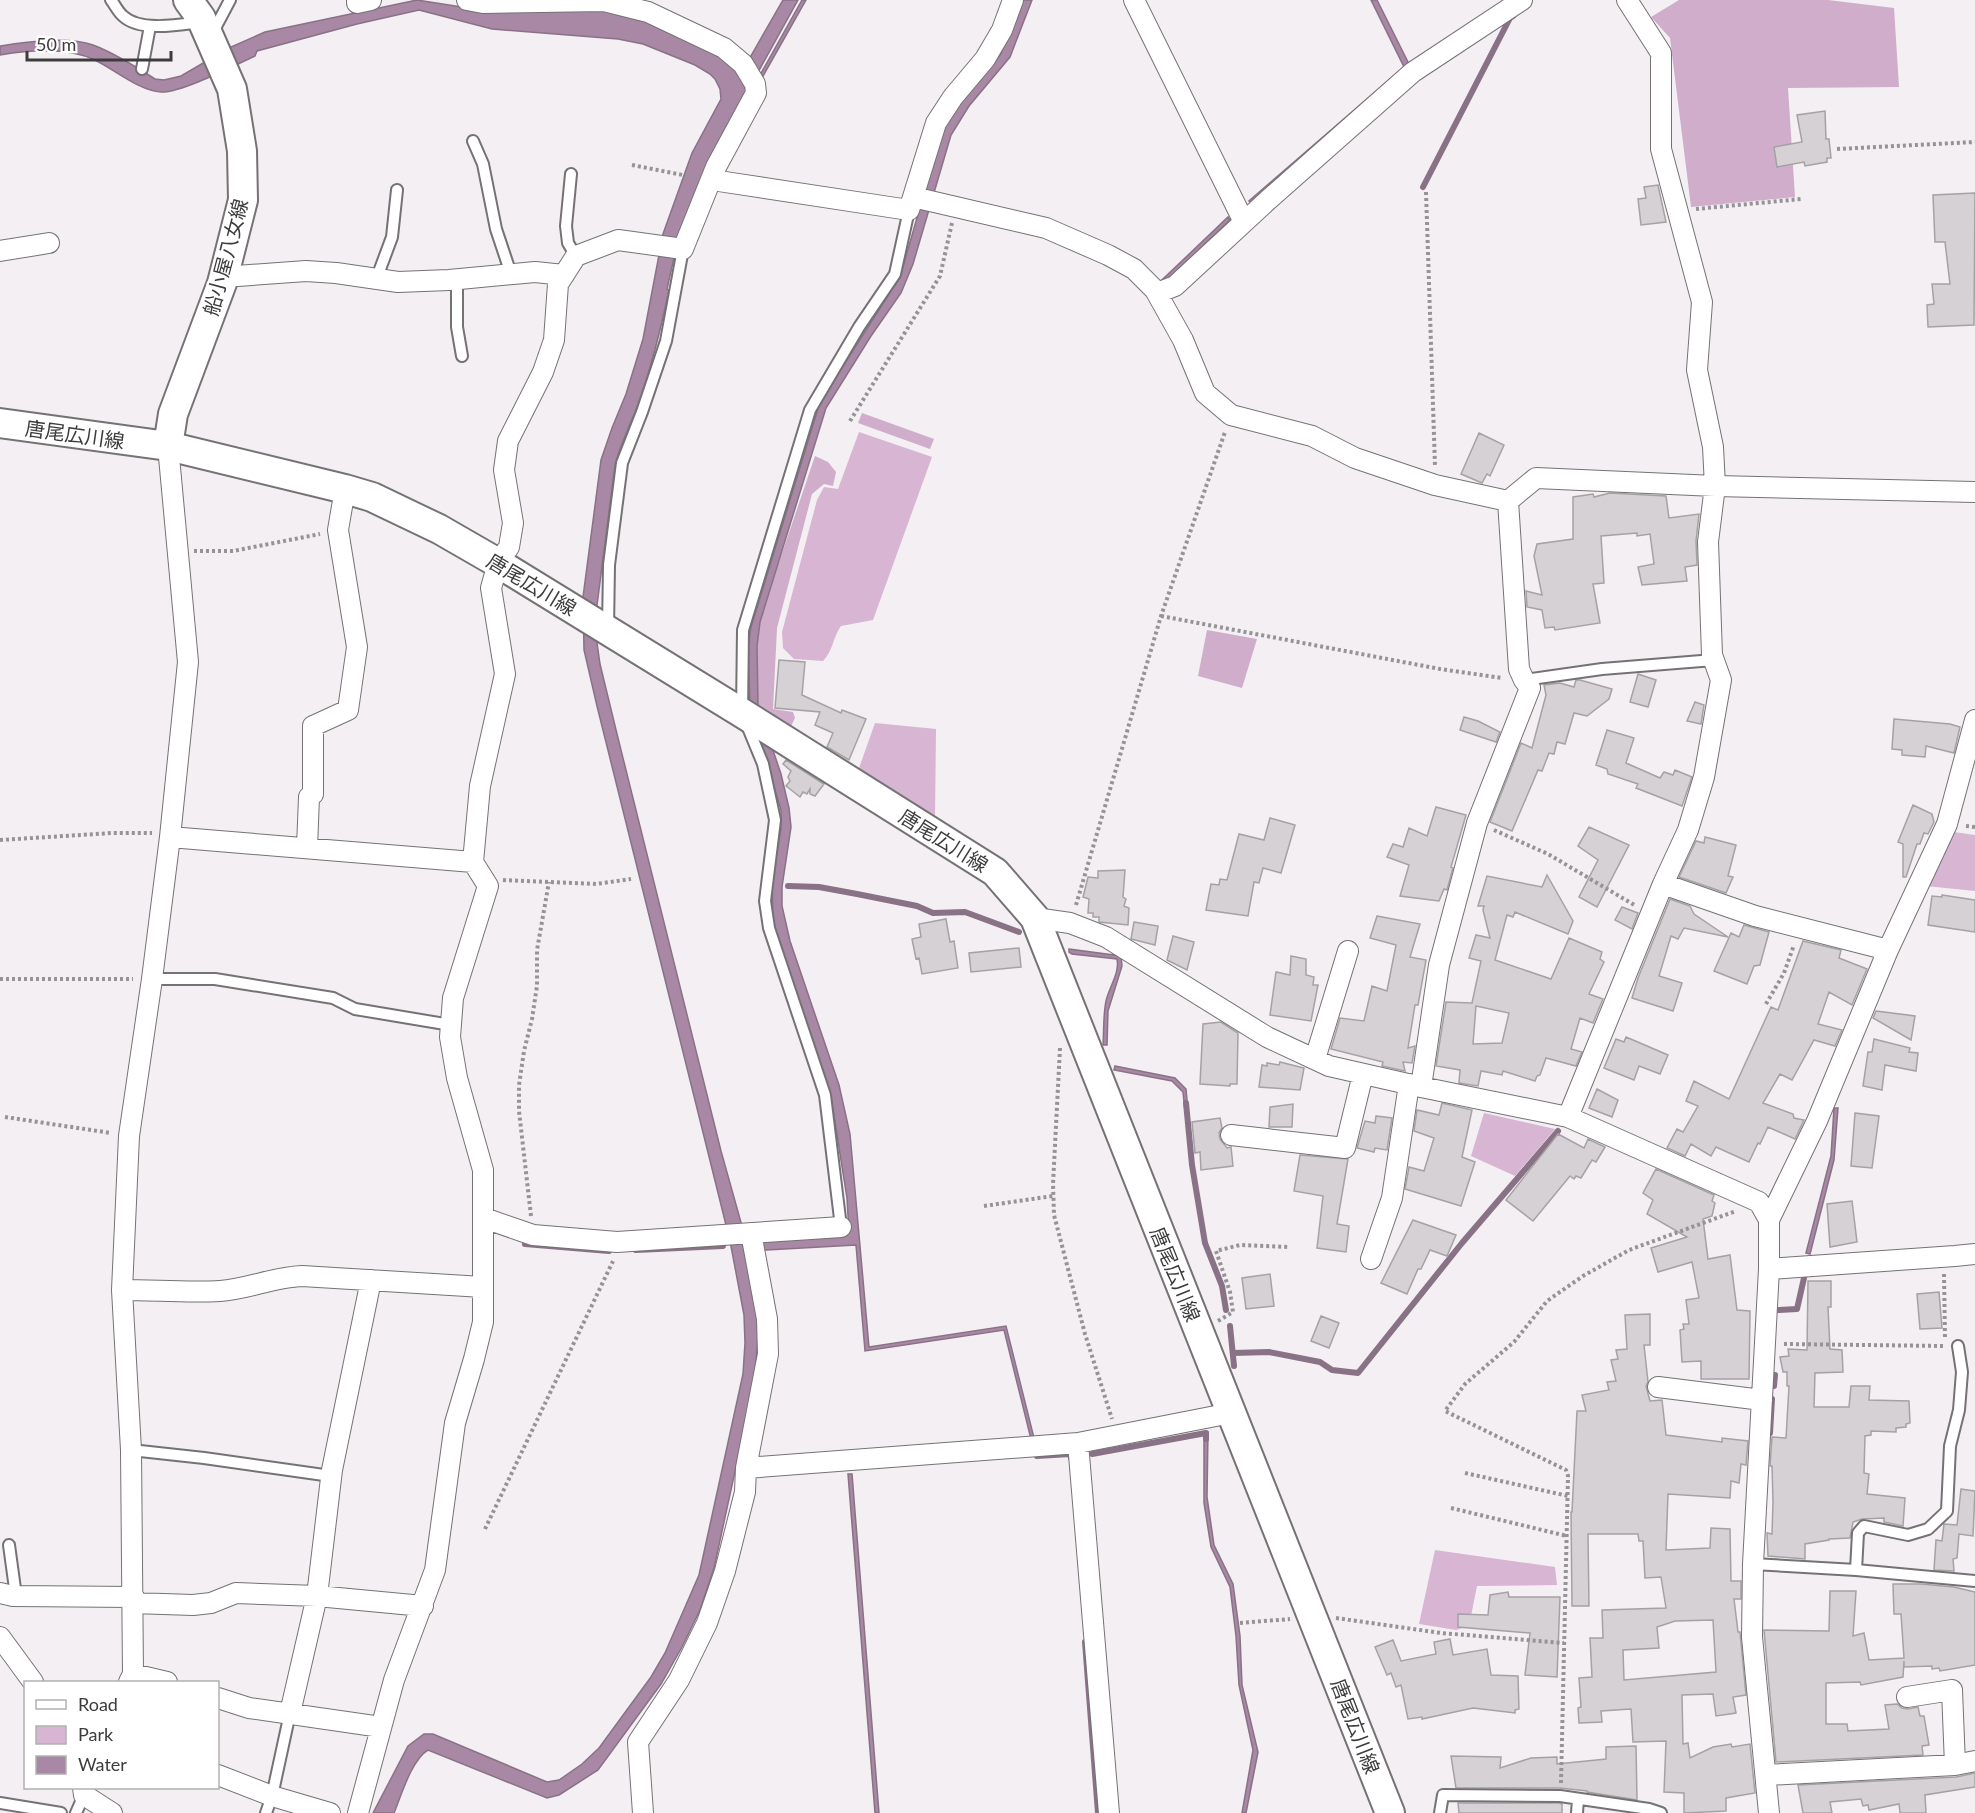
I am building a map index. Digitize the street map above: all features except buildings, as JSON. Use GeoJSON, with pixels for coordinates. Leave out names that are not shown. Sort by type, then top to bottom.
{"type":"FeatureCollection","features":[{"type":"Feature","properties":{"kind":"main road","name":"船小屋八女線"},"geometry":{"type":"LineString","coordinates":[[168,446],[173,414],[223,278],[243,200],[242,151],[232,88],[208,37]]}},
{"type":"Feature","properties":{"kind":"main road","name":"唐尾広川線"},"geometry":{"type":"LineString","coordinates":[[0,423],[168,446],[372,497],[439,529],[498,563],[753,719],[994,872],[1035,918],[1231,1413],[1321,1617],[1390,1813]]}},
{"type":"Feature","properties":{"kind":"street"},"geometry":{"type":"LineString","coordinates":[[357,0],[357,3],[371,0]]}},
{"type":"Feature","properties":{"kind":"street"},"geometry":{"type":"LineString","coordinates":[[358,1813],[394,1680],[435,1570],[455,1423],[483,1322],[483,1170],[457,1078],[450,1037],[453,998],[488,885],[473,862],[480,786],[506,674],[491,588],[498,563],[509,548],[513,524],[504,470],[508,441],[543,372],[554,340],[558,284],[576,256],[618,240],[682,249],[716,167],[756,93],[755,84],[748,72],[724,48],[648,12],[604,1],[483,3],[467,0]]}},
{"type":"Feature","properties":{"kind":"street"},"geometry":{"type":"LineString","coordinates":[[919,202],[936,123],[953,97],[984,59],[1002,30],[1013,0]]}},
{"type":"Feature","properties":{"kind":"street"},"geometry":{"type":"LineString","coordinates":[[1134,0],[1244,222]]}},
{"type":"Feature","properties":{"kind":"street"},"geometry":{"type":"LineString","coordinates":[[1157,293],[1175,286],[1413,72],[1522,0]]}},
{"type":"Feature","properties":{"kind":"street"},"geometry":{"type":"LineString","coordinates":[[1568,1117],[1650,915],[1688,830],[1704,777],[1721,680],[1712,655],[1708,542],[1715,486],[1713,447],[1697,370],[1702,302],[1661,149],[1661,53],[1627,0]]}},
{"type":"Feature","properties":{"kind":"street"},"geometry":{"type":"LineString","coordinates":[[712,180],[955,207],[1046,228],[1134,269],[1157,293],[1183,340],[1205,393],[1231,415],[1312,436],[1355,458],[1435,485],[1508,501]]}},
{"type":"Feature","properties":{"kind":"street"},"geometry":{"type":"LineString","coordinates":[[0,251],[49,243]]}},
{"type":"Feature","properties":{"kind":"street"},"geometry":{"type":"LineString","coordinates":[[223,278],[306,271],[398,282],[535,272],[564,275]]}},
{"type":"Feature","properties":{"kind":"street"},"geometry":{"type":"LineString","coordinates":[[153,1681],[131,1678],[134,1600],[131,1450],[122,1290],[129,1136],[170,835],[188,662],[168,446]]}},
{"type":"Feature","properties":{"kind":"street"},"geometry":{"type":"LineString","coordinates":[[1508,501],[1536,478],[1715,486],[1975,492]]}},
{"type":"Feature","properties":{"kind":"street"},"geometry":{"type":"LineString","coordinates":[[307,848],[309,797],[314,794],[313,726],[348,710],[357,647],[338,530],[345,489]]}},
{"type":"Feature","properties":{"kind":"street"},"geometry":{"type":"LineString","coordinates":[[1371,1259],[1392,1198],[1439,965],[1477,823],[1530,688],[1519,669],[1508,501]]}},
{"type":"Feature","properties":{"kind":"street"},"geometry":{"type":"LineString","coordinates":[[1769,1813],[1752,1638],[1753,1564],[1769,1269],[1769,1220],[1817,1121],[1888,950],[1947,824],[1975,720]]}},
{"type":"Feature","properties":{"kind":"street"},"geometry":{"type":"LineString","coordinates":[[170,835],[473,862]]}},
{"type":"Feature","properties":{"kind":"street"},"geometry":{"type":"LineString","coordinates":[[1663,884],[1755,916],[1888,950]]}},
{"type":"Feature","properties":{"kind":"street"},"geometry":{"type":"LineString","coordinates":[[1035,918],[1070,923],[1106,937],[1268,1037],[1329,1066],[1568,1117],[1759,1202],[1769,1220]]}},
{"type":"Feature","properties":{"kind":"street"},"geometry":{"type":"LineString","coordinates":[[1315,1059],[1348,951]]}},
{"type":"Feature","properties":{"kind":"street"},"geometry":{"type":"LineString","coordinates":[[1231,1135],[1345,1148],[1363,1074]]}},
{"type":"Feature","properties":{"kind":"street"},"geometry":{"type":"LineString","coordinates":[[484,1218],[533,1235],[622,1242],[842,1227]]}},
{"type":"Feature","properties":{"kind":"street"},"geometry":{"type":"LineString","coordinates":[[643,1813],[638,1742],[679,1680],[707,1623],[725,1571],[745,1492],[746,1468],[768,1354],[767,1319],[749,1233]]}},
{"type":"Feature","properties":{"kind":"street"},"geometry":{"type":"LineString","coordinates":[[1769,1269],[1975,1254]]}},
{"type":"Feature","properties":{"kind":"street"},"geometry":{"type":"LineString","coordinates":[[122,1290],[220,1291],[286,1276],[302,1275],[483,1287]]}},
{"type":"Feature","properties":{"kind":"street"},"geometry":{"type":"LineString","coordinates":[[290,1713],[317,1596],[331,1476],[371,1280]]}},
{"type":"Feature","properties":{"kind":"street"},"geometry":{"type":"LineString","coordinates":[[1658,1388],[1762,1400]]}},
{"type":"Feature","properties":{"kind":"street"},"geometry":{"type":"LineString","coordinates":[[746,1468],[1078,1443],[1231,1413]]}},
{"type":"Feature","properties":{"kind":"street"},"geometry":{"type":"LineString","coordinates":[[1078,1443],[1109,1813]]}},
{"type":"Feature","properties":{"kind":"street"},"geometry":{"type":"LineString","coordinates":[[8,1595],[134,1600],[193,1605],[211,1603],[236,1593],[317,1596],[423,1606]]}},
{"type":"Feature","properties":{"kind":"street"},"geometry":{"type":"LineString","coordinates":[[0,1637],[32,1681]]}},
{"type":"Feature","properties":{"kind":"street"},"geometry":{"type":"LineString","coordinates":[[1907,1697],[1952,1690],[1955,1765]]}},
{"type":"Feature","properties":{"kind":"street"},"geometry":{"type":"LineString","coordinates":[[219,1698],[249,1708],[381,1727]]}},
{"type":"Feature","properties":{"kind":"street"},"geometry":{"type":"LineString","coordinates":[[1766,1775],[1955,1765],[1975,1761]]}},
{"type":"Feature","properties":{"kind":"street"},"geometry":{"type":"LineString","coordinates":[[219,1776],[269,1804],[330,1813]]}},
{"type":"Feature","properties":{"kind":"street"},"geometry":{"type":"LineString","coordinates":[[84,1791],[112,1813]]}},
{"type":"Feature","properties":{"kind":"lane"},"geometry":{"type":"LineString","coordinates":[[111,0],[124,17],[145,26],[170,26],[208,37],[230,0]]}},
{"type":"Feature","properties":{"kind":"lane"},"geometry":{"type":"LineString","coordinates":[[142,69],[150,26]]}},
{"type":"Feature","properties":{"kind":"lane"},"geometry":{"type":"LineString","coordinates":[[472,141],[483,165],[496,229],[511,274]]}},
{"type":"Feature","properties":{"kind":"lane"},"geometry":{"type":"LineString","coordinates":[[571,174],[568,243],[576,256]]}},
{"type":"Feature","properties":{"kind":"lane"},"geometry":{"type":"LineString","coordinates":[[376,280],[392,237],[398,190]]}},
{"type":"Feature","properties":{"kind":"lane"},"geometry":{"type":"LineString","coordinates":[[842,1227],[825,1095],[768,928],[765,901],[775,820],[753,719],[743,630],[810,411],[859,327],[895,274],[919,202]]}},
{"type":"Feature","properties":{"kind":"lane"},"geometry":{"type":"LineString","coordinates":[[596,623],[609,565],[622,463],[666,341],[682,249]]}},
{"type":"Feature","properties":{"kind":"lane"},"geometry":{"type":"LineString","coordinates":[[458,279],[457,327],[462,356]]}},
{"type":"Feature","properties":{"kind":"lane"},"geometry":{"type":"LineString","coordinates":[[1524,681],[1602,669],[1714,660]]}},
{"type":"Feature","properties":{"kind":"lane"},"geometry":{"type":"LineString","coordinates":[[152,979],[215,978],[333,999],[355,1009],[451,1025]]}},
{"type":"Feature","properties":{"kind":"lane"},"geometry":{"type":"LineString","coordinates":[[1856,1570],[1858,1533],[1864,1526],[1908,1535],[1928,1528],[1947,1510],[1950,1446],[1959,1410],[1962,1372],[1958,1346]]}},
{"type":"Feature","properties":{"kind":"lane"},"geometry":{"type":"LineString","coordinates":[[131,1450],[331,1476]]}},
{"type":"Feature","properties":{"kind":"lane"},"geometry":{"type":"LineString","coordinates":[[8,1595],[9,1545]]}},
{"type":"Feature","properties":{"kind":"lane"},"geometry":{"type":"LineString","coordinates":[[1753,1564],[1856,1570],[1975,1581]]}},
{"type":"Feature","properties":{"kind":"lane"},"geometry":{"type":"LineString","coordinates":[[269,1804],[290,1713]]}},
{"type":"Feature","properties":{"kind":"lane"},"geometry":{"type":"LineString","coordinates":[[76,1813],[84,1791]]}},
{"type":"Feature","properties":{"kind":"lane"},"geometry":{"type":"LineString","coordinates":[[1440,1813],[1443,1795],[1560,1796],[1649,1809],[1660,1813]]}},
{"type":"Feature","properties":{"kind":"lane"},"geometry":{"type":"LineString","coordinates":[[1577,1813],[1578,1799]]}},
{"type":"Feature","properties":{"kind":"lane"},"geometry":{"type":"LineString","coordinates":[[0,1803],[61,1813]]}},
{"type":"Feature","properties":{"kind":"path"},"geometry":{"type":"LineString","coordinates":[[1836,149],[1975,141]]}},
{"type":"Feature","properties":{"kind":"path"},"geometry":{"type":"LineString","coordinates":[[632,165],[682,175]]}},
{"type":"Feature","properties":{"kind":"path"},"geometry":{"type":"LineString","coordinates":[[1426,192],[1435,485]]}},
{"type":"Feature","properties":{"kind":"path"},"geometry":{"type":"LineString","coordinates":[[1678,211],[1801,199]]}},
{"type":"Feature","properties":{"kind":"path"},"geometry":{"type":"LineString","coordinates":[[850,421],[940,276],[955,207]]}},
{"type":"Feature","properties":{"kind":"path"},"geometry":{"type":"LineString","coordinates":[[1070,923],[1161,616],[1231,415]]}},
{"type":"Feature","properties":{"kind":"path"},"geometry":{"type":"LineString","coordinates":[[179,551],[233,551],[338,530]]}},
{"type":"Feature","properties":{"kind":"path"},"geometry":{"type":"LineString","coordinates":[[1161,616],[1440,669],[1524,681]]}},
{"type":"Feature","properties":{"kind":"path"},"geometry":{"type":"LineString","coordinates":[[1477,823],[1548,854],[1650,915]]}},
{"type":"Feature","properties":{"kind":"path"},"geometry":{"type":"LineString","coordinates":[[0,840],[112,833],[170,835]]}},
{"type":"Feature","properties":{"kind":"path"},"geometry":{"type":"LineString","coordinates":[[485,882],[495,879],[596,884],[631,879]]}},
{"type":"Feature","properties":{"kind":"path"},"geometry":{"type":"LineString","coordinates":[[533,1235],[519,1111],[519,1085],[537,986],[537,950],[549,882]]}},
{"type":"Feature","properties":{"kind":"path"},"geometry":{"type":"LineString","coordinates":[[1766,1004],[1784,973],[1800,927]]}},
{"type":"Feature","properties":{"kind":"path"},"geometry":{"type":"LineString","coordinates":[[0,979],[152,979]]}},
{"type":"Feature","properties":{"kind":"path"},"geometry":{"type":"LineString","coordinates":[[1060,1044],[1054,1215],[1085,1334],[1118,1436]]}},
{"type":"Feature","properties":{"kind":"path"},"geometry":{"type":"LineString","coordinates":[[5,1117],[129,1136]]}},
{"type":"Feature","properties":{"kind":"path"},"geometry":{"type":"LineString","coordinates":[[984,1206],[1053,1196]]}},
{"type":"Feature","properties":{"kind":"path"},"geometry":{"type":"LineString","coordinates":[[1560,1796],[1568,1476],[1566,1470],[1445,1410],[1466,1384],[1514,1342],[1548,1301],[1583,1276],[1629,1250],[1759,1202]]}},
{"type":"Feature","properties":{"kind":"path"},"geometry":{"type":"LineString","coordinates":[[485,1530],[622,1242]]}},
{"type":"Feature","properties":{"kind":"path"},"geometry":{"type":"LineString","coordinates":[[1199,1331],[1233,1312],[1230,1292],[1216,1251],[1240,1245],[1288,1247]]}},
{"type":"Feature","properties":{"kind":"path"},"geometry":{"type":"LineString","coordinates":[[1944,1257],[1945,1346]]}},
{"type":"Feature","properties":{"kind":"path"},"geometry":{"type":"LineString","coordinates":[[1765,1344],[1958,1346]]}},
{"type":"Feature","properties":{"kind":"path"},"geometry":{"type":"LineString","coordinates":[[1465,1473],[1568,1496]]}},
{"type":"Feature","properties":{"kind":"path"},"geometry":{"type":"LineString","coordinates":[[1450,1508],[1567,1536]]}},
{"type":"Feature","properties":{"kind":"path"},"geometry":{"type":"LineString","coordinates":[[1240,1623],[1321,1617],[1441,1633],[1564,1643]]}},
{"type":"Feature","properties":{"kind":"green space"},"geometry":{"type":"Polygon","coordinates":[[[859,432],[932,457],[873,620],[841,626],[823,661],[794,659],[783,648],[782,632],[817,500],[824,487],[838,489],[859,432]]]}},
{"type":"Feature","properties":{"kind":"green space"},"geometry":{"type":"Polygon","coordinates":[[[875,723],[936,729],[935,818],[858,771],[875,723]]]}},
{"type":"Feature","properties":{"kind":"green space"},"geometry":{"type":"Polygon","coordinates":[[[1954,832],[1975,835],[1975,891],[1926,886],[1954,832]]]}},
{"type":"Feature","properties":{"kind":"green space"},"geometry":{"type":"Polygon","coordinates":[[[1484,1113],[1555,1129],[1515,1176],[1471,1156],[1484,1113]]]}},
{"type":"Feature","properties":{"kind":"green space"},"geometry":{"type":"Polygon","coordinates":[[[1435,1550],[1555,1567],[1557,1585],[1477,1586],[1469,1626],[1456,1630],[1419,1624],[1435,1550]]]}},
{"type":"Feature","properties":{"kind":"shaded area"},"geometry":{"type":"Polygon","coordinates":[[[1679,0],[1828,0],[1894,8],[1899,87],[1788,88],[1795,197],[1691,207],[1670,38],[1651,17],[1679,0]]]}},
{"type":"Feature","properties":{"kind":"shaded area"},"geometry":{"type":"Polygon","coordinates":[[[862,413],[934,439],[930,449],[858,423],[862,413]]]}},
{"type":"Feature","properties":{"kind":"shaded area"},"geometry":{"type":"Polygon","coordinates":[[[815,456],[828,462],[836,472],[833,486],[824,484],[812,494],[777,628],[773,709],[793,712],[795,718],[790,728],[756,707],[756,630],[815,456]]]}},
{"type":"Feature","properties":{"kind":"shaded area"},"geometry":{"type":"Polygon","coordinates":[[[1207,630],[1257,639],[1242,688],[1198,676],[1207,630]]]}},
{"type":"Feature","properties":{"kind":"water"},"geometry":{"type":"Polygon","coordinates":[[[417,0],[481,10],[603,10],[661,26],[748,61],[783,0],[798,0],[706,166],[678,240],[666,304],[652,360],[615,466],[596,613],[600,664],[721,1151],[747,1244],[849,1233],[847,1198],[831,1097],[773,921],[772,882],[781,829],[781,810],[750,707],[748,646],[751,627],[820,402],[900,277],[942,131],[951,114],[1000,55],[1022,0],[1032,0],[1010,57],[969,106],[951,135],[913,264],[901,293],[826,408],[760,622],[757,646],[758,706],[781,774],[791,827],[782,887],[782,906],[790,941],[839,1085],[850,1134],[869,1347],[1006,1326],[1034,1438],[1031,1439],[1004,1330],[865,1351],[856,1245],[748,1251],[759,1327],[754,1384],[714,1568],[700,1610],[661,1684],[598,1770],[559,1795],[547,1798],[428,1750],[412,1769],[394,1813],[373,1813],[408,1746],[424,1734],[433,1734],[547,1782],[559,1780],[582,1764],[599,1748],[651,1677],[665,1653],[699,1575],[743,1374],[744,1315],[730,1241],[584,650],[583,597],[601,460],[626,394],[643,339],[663,234],[692,153],[721,99],[720,89],[710,74],[695,65],[643,44],[618,39],[492,29],[419,10],[257,51],[255,56],[208,78],[181,88],[161,92],[136,84],[84,56],[61,51],[0,55],[0,46],[47,41],[83,42],[108,52],[155,79],[164,80],[181,76],[229,48],[265,32],[417,0]]]}},
{"type":"Feature","properties":{"kind":"water"},"geometry":{"type":"Polygon","coordinates":[[[802,0],[806,0],[763,76],[760,75],[802,0]]]}},
{"type":"Feature","properties":{"kind":"water"},"geometry":{"type":"Polygon","coordinates":[[[1371,0],[1377,0],[1410,66],[1252,203],[1249,201],[1404,67],[1371,0]]]}},
{"type":"Feature","properties":{"kind":"water"},"geometry":{"type":"Polygon","coordinates":[[[1228,217],[1230,220],[1165,282],[1162,280],[1228,217]]]}},
{"type":"Feature","properties":{"kind":"water"},"geometry":{"type":"Polygon","coordinates":[[[1069,949],[1121,956],[1122,966],[1108,1011],[1107,1045],[1103,1045],[1105,1007],[1117,969],[1117,959],[1072,954],[1069,949]]]}},
{"type":"Feature","properties":{"kind":"water"},"geometry":{"type":"Polygon","coordinates":[[[1115,1066],[1175,1078],[1186,1089],[1188,1111],[1185,1111],[1183,1092],[1172,1081],[1114,1070],[1115,1066]]]}},
{"type":"Feature","properties":{"kind":"water"},"geometry":{"type":"Polygon","coordinates":[[[1834,1108],[1838,1108],[1834,1160],[1810,1254],[1806,1253],[1831,1156],[1834,1108]]]}},
{"type":"Feature","properties":{"kind":"water"},"geometry":{"type":"Polygon","coordinates":[[[1204,1432],[1208,1432],[1207,1497],[1214,1545],[1233,1584],[1240,1636],[1242,1685],[1258,1752],[1246,1813],[1242,1813],[1253,1750],[1239,1685],[1230,1587],[1211,1547],[1204,1503],[1204,1432]]]}},
{"type":"Feature","properties":{"kind":"water"},"geometry":{"type":"Polygon","coordinates":[[[848,1474],[852,1474],[879,1813],[875,1813],[848,1474]]]}},
{"type":"Feature","properties":{"kind":"waterway"},"geometry":{"type":"LineString","coordinates":[[1423,187],[1513,16]]}},
{"type":"Feature","properties":{"kind":"waterway"},"geometry":{"type":"LineString","coordinates":[[788,886],[819,887],[857,894],[917,906],[933,913],[965,912],[1019,932]]}},
{"type":"Feature","properties":{"kind":"waterway"},"geometry":{"type":"LineString","coordinates":[[1186,1103],[1192,1165],[1205,1243],[1222,1286],[1226,1310]]}},
{"type":"Feature","properties":{"kind":"waterway"},"geometry":{"type":"LineString","coordinates":[[1233,1353],[1269,1352],[1320,1362],[1332,1370],[1358,1373],[1462,1243],[1558,1131]]}},
{"type":"Feature","properties":{"kind":"waterway"},"geometry":{"type":"LineString","coordinates":[[525,1244],[609,1251]]}},
{"type":"Feature","properties":{"kind":"waterway"},"geometry":{"type":"LineString","coordinates":[[636,1250],[723,1246]]}},
{"type":"Feature","properties":{"kind":"waterway"},"geometry":{"type":"LineString","coordinates":[[1779,1310],[1797,1309],[1804,1278]]}},
{"type":"Feature","properties":{"kind":"waterway"},"geometry":{"type":"LineString","coordinates":[[1230,1326],[1234,1366]]}},
{"type":"Feature","properties":{"kind":"waterway"},"geometry":{"type":"LineString","coordinates":[[1774,1386],[1775,1375]]}},
{"type":"Feature","properties":{"kind":"waterway"},"geometry":{"type":"LineString","coordinates":[[1770,1433],[1772,1399]]}},
{"type":"Feature","properties":{"kind":"waterway"},"geometry":{"type":"LineString","coordinates":[[1092,1454],[1206,1433],[1206,1439]]}},
{"type":"Feature","properties":{"kind":"waterway"},"geometry":{"type":"LineString","coordinates":[[1037,1456],[1070,1454],[1071,1458]]}},
{"type":"Feature","properties":{"kind":"waterway"},"geometry":{"type":"LineString","coordinates":[[1085,1642],[1098,1813]]}}]}
